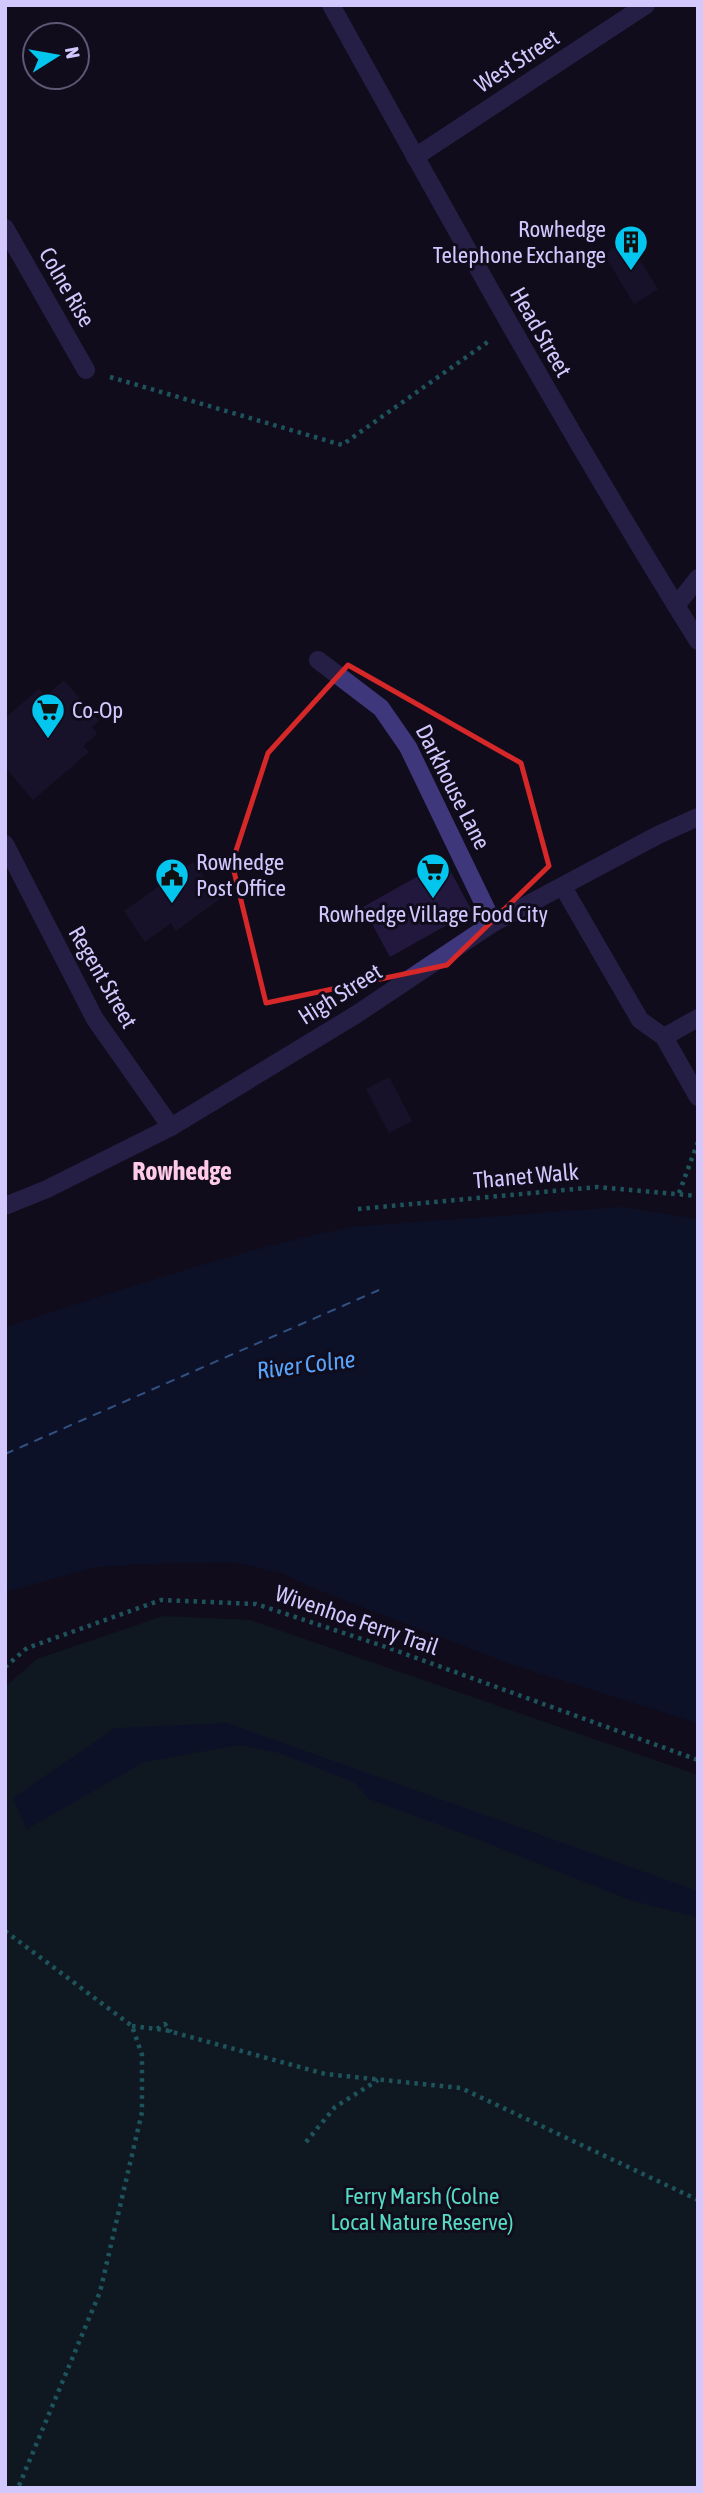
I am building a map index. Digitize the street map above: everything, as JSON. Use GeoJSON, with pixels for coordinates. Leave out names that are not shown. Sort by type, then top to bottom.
{"type":"FeatureCollection","features":[{"type":"Feature","properties":{"kind":"street","name":"Head Street"},"geometry":{"type":"LineString","coordinates":[[331,5],[509,326],[698,641]]}},
{"type":"Feature","properties":{"kind":"street","name":"West Street"},"geometry":{"type":"LineString","coordinates":[[415,157],[646,5]]}},
{"type":"Feature","properties":{"kind":"street","name":"Colne Rise"},"geometry":{"type":"LineString","coordinates":[[5,228],[86,370]]}},
{"type":"Feature","properties":{"kind":"street"},"geometry":{"type":"LineString","coordinates":[[676,606],[698,578]]}},
{"type":"Feature","properties":{"kind":"street","name":"Darkhouse Lane"},"geometry":{"type":"LineString","coordinates":[[318,660],[381,708],[408,747],[493,923]]}},
{"type":"Feature","properties":{"kind":"street","name":"High Street"},"geometry":{"type":"LineString","coordinates":[[5,1206],[47,1189],[171,1127],[357,1014],[493,923],[657,835],[698,817]]}},
{"type":"Feature","properties":{"kind":"street","name":"Regent Street"},"geometry":{"type":"LineString","coordinates":[[5,844],[95,1018],[171,1127]]}},
{"type":"Feature","properties":{"kind":"street"},"geometry":{"type":"LineString","coordinates":[[563,887],[640,1020],[664,1037],[698,1097]]}},
{"type":"Feature","properties":{"kind":"street"},"geometry":{"type":"LineString","coordinates":[[664,1037],[698,1018]]}},
{"type":"Feature","properties":{"kind":"path"},"geometry":{"type":"LineString","coordinates":[[86,370],[342,445],[509,326]]}},
{"type":"Feature","properties":{"kind":"path"},"geometry":{"type":"LineString","coordinates":[[679,1193],[698,1142]]}},
{"type":"Feature","properties":{"kind":"path","name":"Thanet Walk"},"geometry":{"type":"LineString","coordinates":[[358,1209],[597,1187],[698,1196]]}},
{"type":"Feature","properties":{"kind":"path","name":"Wivenhoe Ferry Trail"},"geometry":{"type":"LineString","coordinates":[[5,1667],[27,1648],[161,1600],[256,1604],[386,1647],[698,1760]]}},
{"type":"Feature","properties":{"kind":"path"},"geometry":{"type":"LineString","coordinates":[[5,1931],[132,2026],[171,2032],[325,2074],[461,2088],[698,2200]]}},
{"type":"Feature","properties":{"kind":"path"},"geometry":{"type":"LineString","coordinates":[[18,2488],[100,2292],[142,2112],[142,2056],[132,2026]]}},
{"type":"Feature","properties":{"kind":"path"},"geometry":{"type":"LineString","coordinates":[[306,2142],[334,2107],[379,2079]]}},
{"type":"Feature","properties":{"kind":"highlighted area"},"geometry":{"type":"Polygon","coordinates":[[[348,665],[521,763],[549,866],[447,965],[266,1003],[232,863],[268,753],[348,665]]]}},
{"type":"Feature","properties":{"kind":"green space","name":"Ferry Marsh (Colne Local Nature Reserve)"},"geometry":{"type":"Polygon","coordinates":[[[163,1616],[250,1620],[698,1775],[698,2488],[5,2488],[5,1687],[37,1659],[163,1616]]]}},
{"type":"Feature","properties":{"kind":"water","name":"River Colne"},"geometry":{"type":"Polygon","coordinates":[[[621,1207],[698,1219],[698,1723],[514,1665],[318,1590],[282,1573],[248,1565],[231,1562],[95,1567],[5,1592],[5,1328],[221,1259],[352,1227],[621,1207]]]}},
{"type":"Feature","properties":{"kind":"water"},"geometry":{"type":"Polygon","coordinates":[[[227,1723],[698,1891],[698,1918],[630,1900],[369,1799],[355,1783],[279,1753],[240,1745],[144,1762],[27,1829],[13,1798],[115,1728],[227,1723]]]}},
{"type":"Feature","properties":{"kind":"building","name":"Rowhedge Telephone Exchange"},"geometry":{"type":"Polygon","coordinates":[[[627,240],[658,289],[634,304],[604,254],[627,240]]]}},
{"type":"Feature","properties":{"kind":"building","name":"Co-Op"},"geometry":{"type":"Polygon","coordinates":[[[64,680],[99,721],[92,727],[97,734],[83,746],[89,752],[33,800],[5,767],[5,718],[39,689],[46,696],[64,680]]]}},
{"type":"Feature","properties":{"kind":"building","name":"Rowhedge Village Food City"},"geometry":{"type":"Polygon","coordinates":[[[445,861],[472,911],[390,957],[363,907],[445,861]]]}},
{"type":"Feature","properties":{"kind":"building","name":"Rowhedge Post Office"},"geometry":{"type":"Polygon","coordinates":[[[193,862],[220,899],[176,931],[171,923],[145,942],[124,911],[193,862]]]}},
{"type":"Feature","properties":{"kind":"building"},"geometry":{"type":"Polygon","coordinates":[[[389,1077],[412,1121],[389,1133],[366,1089],[389,1077]]]}},
{"type":"Feature","properties":{"kind":"ferry route"},"geometry":{"type":"LineString","coordinates":[[5,1454],[379,1290]]}},
{"type":"Feature","properties":{"kind":"place","name":"Rowhedge Telephone Exchange"},"geometry":{"type":"Point","coordinates":[631,272]}},
{"type":"Feature","properties":{"kind":"place","name":"Co-Op"},"geometry":{"type":"Point","coordinates":[48,740]}},
{"type":"Feature","properties":{"kind":"place","name":"Rowhedge Village Food City"},"geometry":{"type":"Point","coordinates":[433,900]}},
{"type":"Feature","properties":{"kind":"place","name":"Rowhedge Post Office"},"geometry":{"type":"Point","coordinates":[172,905]}},
{"type":"Feature","properties":{"kind":"district","name":"Rowhedge"},"geometry":{"type":"Point","coordinates":[182,1171]}}]}
